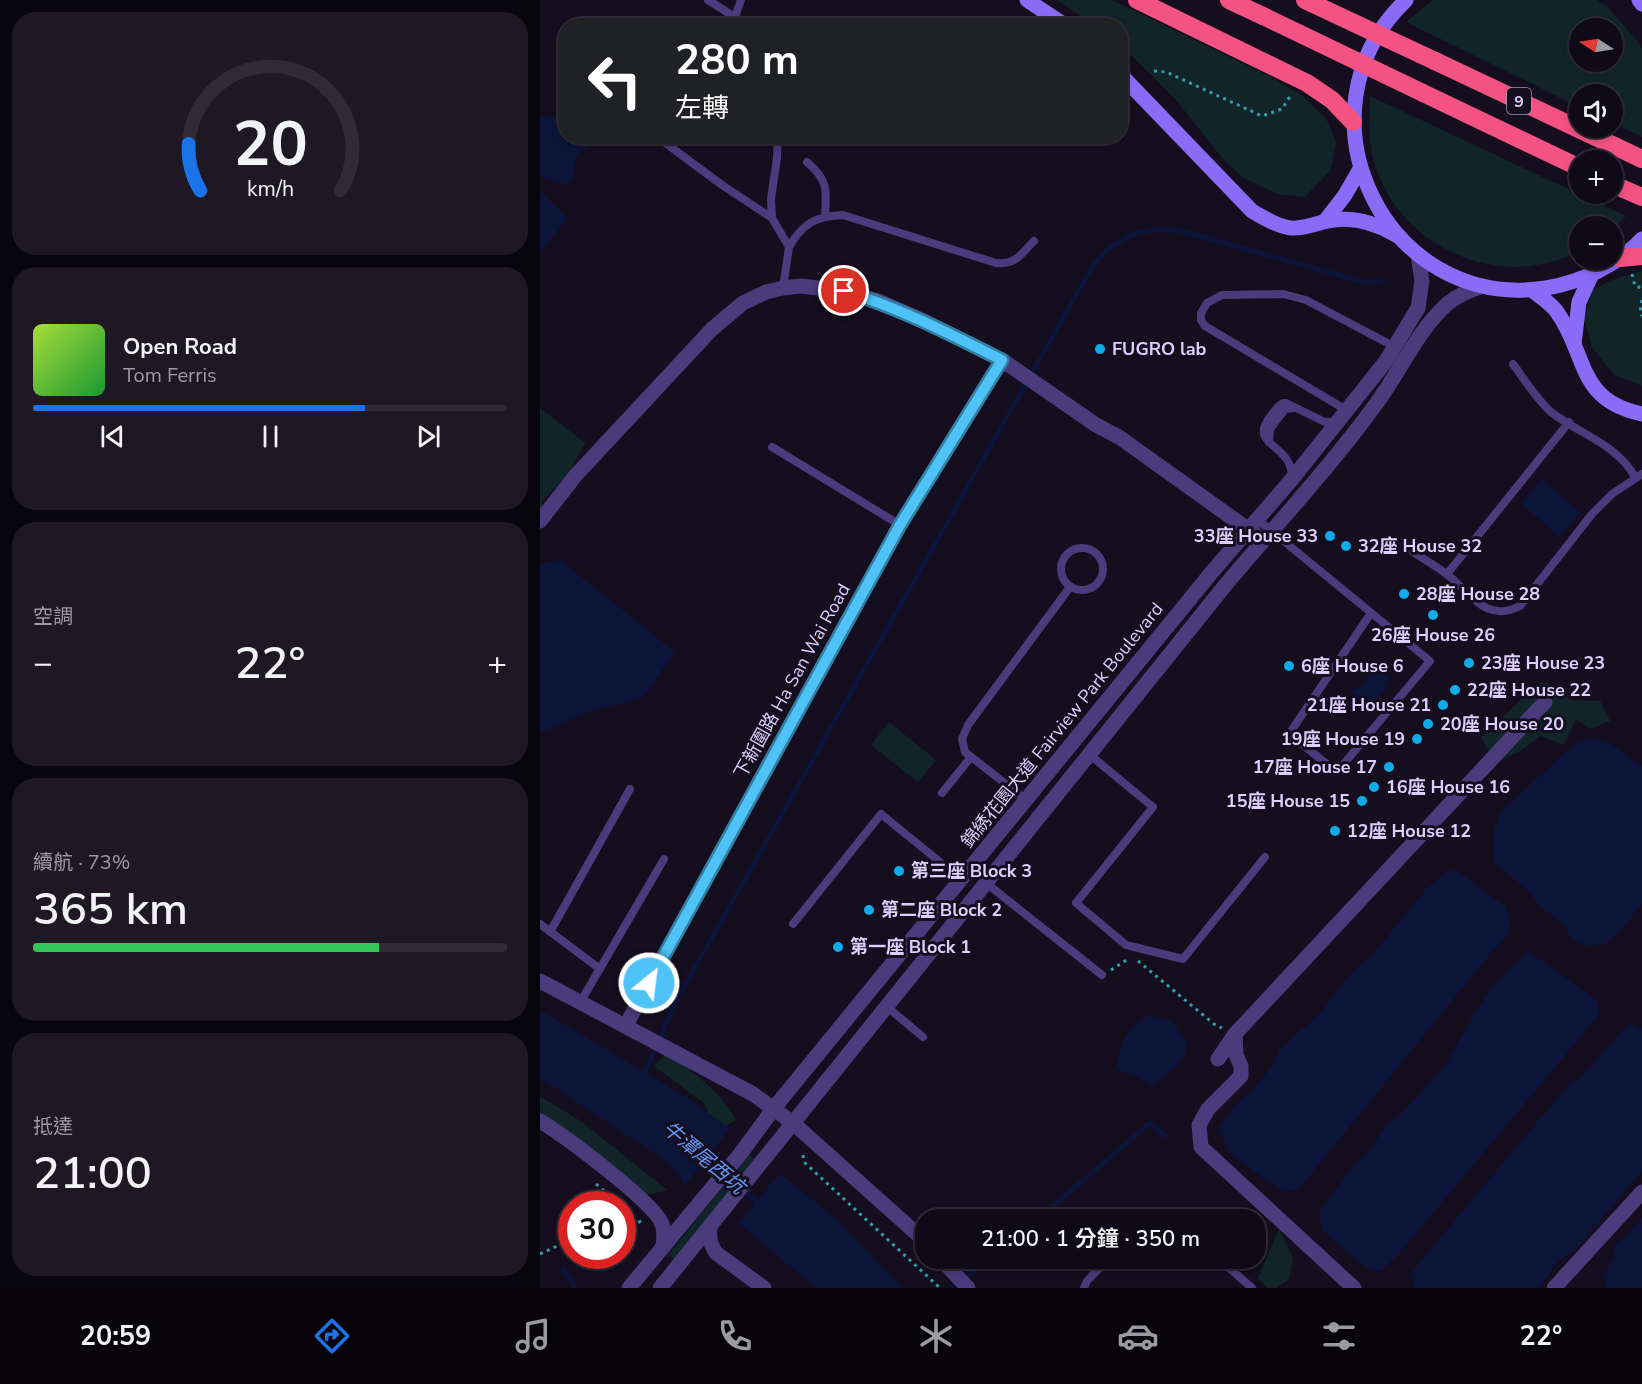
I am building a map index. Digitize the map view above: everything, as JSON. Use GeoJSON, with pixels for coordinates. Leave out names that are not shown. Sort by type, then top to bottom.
{"type":"FeatureCollection","features":[{"type":"Feature","properties":{"kind":"highway"},"geometry":{"type":"LineString","coordinates":[[1137,0],[1307,83],[1332,100],[1353,122]]}},
{"type":"Feature","properties":{"kind":"highway","name":"9"},"geometry":{"type":"LineString","coordinates":[[1229,0],[1569,163]]}},
{"type":"Feature","properties":{"kind":"highway","name":"9"},"geometry":{"type":"LineString","coordinates":[[1305,0],[1642,159]]}},
{"type":"Feature","properties":{"kind":"highway"},"geometry":{"type":"LineString","coordinates":[[1623,189],[1642,197]]}},
{"type":"Feature","properties":{"kind":"highway"},"geometry":{"type":"LineString","coordinates":[[1623,258],[1642,256]]}},
{"type":"Feature","properties":{"kind":"main road"},"geometry":{"type":"LineString","coordinates":[[1028,0],[1054,18]]}},
{"type":"Feature","properties":{"kind":"main road"},"geometry":{"type":"LineString","coordinates":[[1406,0],[1390,15],[1371,45],[1356,88],[1353,122],[1360,169],[1371,198],[1398,236],[1418,255],[1443,271],[1484,286],[1532,290],[1563,285],[1600,270]]}},
{"type":"Feature","properties":{"kind":"main road"},"geometry":{"type":"LineString","coordinates":[[1639,0],[1642,4]]}},
{"type":"Feature","properties":{"kind":"main road"},"geometry":{"type":"LineString","coordinates":[[1128,82],[1252,211],[1275,224],[1292,228],[1340,219],[1360,220],[1398,236]]}},
{"type":"Feature","properties":{"kind":"main road"},"geometry":{"type":"LineString","coordinates":[[1325,221],[1345,195],[1360,169]]}},
{"type":"Feature","properties":{"kind":"main road"},"geometry":{"type":"LineString","coordinates":[[1623,255],[1642,239]]}},
{"type":"Feature","properties":{"kind":"main road"},"geometry":{"type":"LineString","coordinates":[[1574,344],[1579,302],[1593,274]]}},
{"type":"Feature","properties":{"kind":"main road"},"geometry":{"type":"LineString","coordinates":[[1532,290],[1556,311],[1574,344],[1592,386],[1606,399],[1626,411],[1642,414]]}},
{"type":"Feature","properties":{"kind":"street","name":"錦綉花園大道 Fairview Park Boulevard"},"geometry":{"type":"LineString","coordinates":[[629,1288],[698,1206],[774,1108],[961,879],[1343,416],[1395,346],[1418,308],[1422,281],[1418,255]]}},
{"type":"Feature","properties":{"kind":"street"},"geometry":{"type":"LineString","coordinates":[[540,521],[584,467],[712,329],[743,303],[766,292],[801,286],[844,291],[881,302],[1002,360],[1096,425],[1119,437],[1267,536]]}},
{"type":"Feature","properties":{"kind":"street"},"geometry":{"type":"LineString","coordinates":[[640,1274],[660,1288],[886,1005],[1376,404],[1439,314],[1466,291],[1484,286]]}},
{"type":"Feature","properties":{"kind":"street","name":"下新圍路 Ha San Wai Road"},"geometry":{"type":"LineString","coordinates":[[626,1025],[900,525],[1002,360]]}},
{"type":"Feature","properties":{"kind":"street"},"geometry":{"type":"LineString","coordinates":[[1218,1059],[1235,1034],[1545,702]]}},
{"type":"Feature","properties":{"kind":"street"},"geometry":{"type":"LineString","coordinates":[[540,981],[740,1086],[774,1108],[915,1232]]}},
{"type":"Feature","properties":{"kind":"street"},"geometry":{"type":"LineString","coordinates":[[1235,1034],[1236,1055],[1241,1066],[1241,1076],[1203,1117],[1199,1125],[1201,1147],[1354,1288]]}},
{"type":"Feature","properties":{"kind":"street"},"geometry":{"type":"LineString","coordinates":[[540,1121],[596,1161],[654,1212],[662,1223],[663,1247]]}},
{"type":"Feature","properties":{"kind":"street"},"geometry":{"type":"LineString","coordinates":[[1554,1288],[1642,1192]]}},
{"type":"Feature","properties":{"kind":"street"},"geometry":{"type":"LineString","coordinates":[[712,1224],[709,1238],[711,1247],[764,1288]]}},
{"type":"Feature","properties":{"kind":"street"},"geometry":{"type":"LineString","coordinates":[[950,1269],[968,1288]]}},
{"type":"Feature","properties":{"kind":"lane"},"geometry":{"type":"LineString","coordinates":[[708,0],[735,17],[741,0]]}},
{"type":"Feature","properties":{"kind":"lane"},"geometry":{"type":"LineString","coordinates":[[667,144],[772,218],[789,247]]}},
{"type":"Feature","properties":{"kind":"lane"},"geometry":{"type":"LineString","coordinates":[[772,218],[771,199],[778,144]]}},
{"type":"Feature","properties":{"kind":"lane"},"geometry":{"type":"LineString","coordinates":[[807,162],[821,174],[825,184],[825,216]]}},
{"type":"Feature","properties":{"kind":"lane"},"geometry":{"type":"LineString","coordinates":[[783,288],[789,247],[798,231],[825,216],[843,215],[996,263],[1007,264],[1014,261],[1034,241]]}},
{"type":"Feature","properties":{"kind":"lane"},"geometry":{"type":"LineString","coordinates":[[1343,416],[1205,326],[1200,314],[1207,303],[1222,295],[1283,294],[1306,300],[1395,346]]}},
{"type":"Feature","properties":{"kind":"lane"},"geometry":{"type":"LineString","coordinates":[[1406,548],[1447,574],[1481,606],[1494,611],[1509,611],[1520,606],[1592,514],[1612,494],[1638,476],[1627,463],[1551,412],[1513,364]]}},
{"type":"Feature","properties":{"kind":"lane"},"geometry":{"type":"LineString","coordinates":[[1292,479],[1285,456],[1269,443],[1263,429],[1277,406],[1283,403],[1325,422],[1343,416]]}},
{"type":"Feature","properties":{"kind":"lane"},"geometry":{"type":"LineString","coordinates":[[1447,574],[1569,422]]}},
{"type":"Feature","properties":{"kind":"lane"},"geometry":{"type":"LineString","coordinates":[[772,447],[900,525]]}},
{"type":"Feature","properties":{"kind":"lane"},"geometry":{"type":"LineString","coordinates":[[1267,536],[1371,613],[1430,661],[1337,772],[1289,734],[1371,613]]}},
{"type":"Feature","properties":{"kind":"lane"},"geometry":{"type":"LineString","coordinates":[[1075,549],[1087,549],[1097,555],[1102,566],[1101,578],[1093,587],[1082,590],[1070,587],[1062,578],[1061,566],[1065,555],[1075,549]]}},
{"type":"Feature","properties":{"kind":"lane"},"geometry":{"type":"LineString","coordinates":[[1026,800],[965,752],[962,739],[968,725],[1070,587]]}},
{"type":"Feature","properties":{"kind":"lane"},"geometry":{"type":"LineString","coordinates":[[1090,755],[1153,807],[1076,903],[1126,945],[1183,959],[1265,857]]}},
{"type":"Feature","properties":{"kind":"lane"},"geometry":{"type":"LineString","coordinates":[[942,793],[971,757]]}},
{"type":"Feature","properties":{"kind":"lane"},"geometry":{"type":"LineString","coordinates":[[550,932],[630,789]]}},
{"type":"Feature","properties":{"kind":"lane"},"geometry":{"type":"LineString","coordinates":[[793,924],[881,814],[961,879]]}},
{"type":"Feature","properties":{"kind":"lane"},"geometry":{"type":"LineString","coordinates":[[580,1001],[664,859]]}},
{"type":"Feature","properties":{"kind":"lane"},"geometry":{"type":"LineString","coordinates":[[986,883],[1102,975]]}},
{"type":"Feature","properties":{"kind":"lane"},"geometry":{"type":"LineString","coordinates":[[540,924],[600,969]]}},
{"type":"Feature","properties":{"kind":"lane"},"geometry":{"type":"LineString","coordinates":[[886,1005],[923,1037]]}},
{"type":"Feature","properties":{"kind":"lane"},"geometry":{"type":"LineString","coordinates":[[1084,1288],[1087,1281],[1098,1269]]}},
{"type":"Feature","properties":{"kind":"lane"},"geometry":{"type":"LineString","coordinates":[[1230,1269],[1252,1288]]}},
{"type":"Feature","properties":{"kind":"path"},"geometry":{"type":"LineString","coordinates":[[1154,71],[1166,72],[1262,116],[1282,110],[1291,95]]}},
{"type":"Feature","properties":{"kind":"path"},"geometry":{"type":"LineString","coordinates":[[1642,300],[1640,312],[1642,316]]}},
{"type":"Feature","properties":{"kind":"path"},"geometry":{"type":"LineString","coordinates":[[1102,975],[1133,957],[1214,1024],[1235,1034]]}},
{"type":"Feature","properties":{"kind":"path"},"geometry":{"type":"LineString","coordinates":[[803,1155],[804,1162],[940,1288]]}},
{"type":"Feature","properties":{"kind":"path"},"geometry":{"type":"LineString","coordinates":[[636,1226],[640,1221]]}},
{"type":"Feature","properties":{"kind":"path"},"geometry":{"type":"LineString","coordinates":[[540,1254],[558,1246]]}},
{"type":"Feature","properties":{"kind":"green space"},"geometry":{"type":"Polygon","coordinates":[[[1057,0],[1112,0],[1267,75],[1303,96],[1326,118],[1336,142],[1331,170],[1305,197],[1277,194],[1242,177],[1223,159],[1177,101],[1128,52],[1128,18],[1084,18],[1057,0]]]}},
{"type":"Feature","properties":{"kind":"green space"},"geometry":{"type":"Polygon","coordinates":[[[1433,0],[1597,0],[1608,7],[1617,18],[1569,18],[1569,72],[1623,72],[1623,24],[1642,49],[1642,137],[1623,128],[1623,84],[1569,84],[1569,102],[1406,22],[1433,0]]]}},
{"type":"Feature","properties":{"kind":"green space"},"geometry":{"type":"Polygon","coordinates":[[[1370,96],[1569,189],[1569,204],[1600,204],[1626,216],[1623,219],[1623,216],[1569,216],[1569,255],[1549,263],[1518,267],[1487,264],[1458,255],[1431,240],[1407,220],[1388,194],[1375,165],[1369,122],[1370,96]]]}},
{"type":"Feature","properties":{"kind":"green space"},"geometry":{"type":"Polygon","coordinates":[[[1642,271],[1642,386],[1614,375],[1592,347],[1584,318],[1593,290],[1609,281],[1642,271]]]}},
{"type":"Feature","properties":{"kind":"green space"},"geometry":{"type":"Polygon","coordinates":[[[540,408],[585,443],[569,474],[542,501],[546,523],[540,524],[540,408]]]}},
{"type":"Feature","properties":{"kind":"green space"},"geometry":{"type":"Polygon","coordinates":[[[1548,682],[1571,700],[1600,701],[1610,721],[1590,729],[1576,719],[1564,745],[1540,736],[1522,750],[1495,763],[1481,738],[1537,684],[1548,682]]]}},
{"type":"Feature","properties":{"kind":"green space"},"geometry":{"type":"Polygon","coordinates":[[[889,722],[936,760],[918,782],[871,745],[889,722]]]}},
{"type":"Feature","properties":{"kind":"green space"},"geometry":{"type":"Polygon","coordinates":[[[667,1053],[696,1074],[715,1092],[736,1120],[714,1132],[705,1104],[654,1066],[667,1053]]]}},
{"type":"Feature","properties":{"kind":"green space"},"geometry":{"type":"Polygon","coordinates":[[[540,1096],[582,1122],[667,1190],[646,1195],[540,1114],[540,1096]]]}},
{"type":"Feature","properties":{"kind":"green space"},"geometry":{"type":"Polygon","coordinates":[[[749,1155],[756,1159],[675,1260],[668,1255],[749,1155]]]}},
{"type":"Feature","properties":{"kind":"green space"},"geometry":{"type":"Polygon","coordinates":[[[1279,1229],[1293,1258],[1289,1279],[1277,1288],[1267,1288],[1258,1278],[1262,1269],[1266,1269],[1266,1259],[1279,1229]]]}},
{"type":"Feature","properties":{"kind":"water"},"geometry":{"type":"Polygon","coordinates":[[[552,115],[558,120],[558,144],[587,144],[588,148],[576,159],[572,182],[564,184],[540,176],[540,117],[552,115]]]}},
{"type":"Feature","properties":{"kind":"water"},"geometry":{"type":"Polygon","coordinates":[[[540,191],[568,218],[540,253],[540,191]]]}},
{"type":"Feature","properties":{"kind":"water"},"geometry":{"type":"Polygon","coordinates":[[[1542,479],[1581,513],[1559,537],[1521,503],[1542,479]]]}},
{"type":"Feature","properties":{"kind":"water"},"geometry":{"type":"Polygon","coordinates":[[[560,560],[675,652],[643,698],[594,710],[540,733],[540,564],[560,560]]]}},
{"type":"Feature","properties":{"kind":"water"},"geometry":{"type":"Polygon","coordinates":[[[1379,667],[1389,677],[1385,688],[1367,708],[1358,709],[1350,702],[1350,695],[1364,684],[1371,671],[1379,667]]]}},
{"type":"Feature","properties":{"kind":"water"},"geometry":{"type":"Polygon","coordinates":[[[1592,738],[1609,742],[1642,767],[1642,903],[1622,930],[1606,944],[1589,946],[1573,940],[1563,924],[1542,908],[1525,888],[1495,864],[1492,842],[1497,821],[1504,808],[1575,744],[1592,738]]]}},
{"type":"Feature","properties":{"kind":"water"},"geometry":{"type":"Polygon","coordinates":[[[1447,871],[1458,871],[1505,906],[1511,921],[1508,935],[1299,1189],[1284,1191],[1229,1152],[1218,1128],[1236,1104],[1251,1092],[1271,1067],[1280,1049],[1319,1014],[1351,973],[1373,954],[1426,889],[1447,871]]]}},
{"type":"Feature","properties":{"kind":"water"},"geometry":{"type":"Polygon","coordinates":[[[1528,951],[1597,1000],[1599,1015],[1398,1255],[1381,1271],[1366,1268],[1323,1231],[1320,1211],[1355,1163],[1366,1155],[1388,1123],[1404,1111],[1446,1064],[1493,986],[1528,951]]]}},
{"type":"Feature","properties":{"kind":"water"},"geometry":{"type":"Polygon","coordinates":[[[540,1010],[694,1102],[730,1129],[685,1186],[674,1169],[660,1157],[540,1078],[540,1010]]]}},
{"type":"Feature","properties":{"kind":"water"},"geometry":{"type":"Polygon","coordinates":[[[1149,1015],[1173,1022],[1188,1045],[1182,1060],[1153,1087],[1138,1077],[1116,1069],[1125,1037],[1134,1025],[1149,1015]]]}},
{"type":"Feature","properties":{"kind":"water"},"geometry":{"type":"Polygon","coordinates":[[[1631,1024],[1642,1029],[1642,1171],[1577,1248],[1558,1262],[1539,1288],[1413,1288],[1412,1272],[1419,1263],[1570,1083],[1578,1080],[1631,1024]]]}},
{"type":"Feature","properties":{"kind":"water"},"geometry":{"type":"Polygon","coordinates":[[[780,1173],[836,1219],[904,1288],[816,1288],[738,1223],[780,1173]]]}},
{"type":"Feature","properties":{"kind":"water"},"geometry":{"type":"Polygon","coordinates":[[[1642,1217],[1642,1288],[1607,1288],[1603,1277],[1615,1255],[1613,1250],[1615,1244],[1624,1239],[1642,1217]]]}},
{"type":"Feature","properties":{"kind":"pier"},"geometry":{"type":"Polygon","coordinates":[[[732,1127],[733,1131],[687,1188],[683,1189],[732,1127]]]}},
{"type":"Feature","properties":{"kind":"waterway"},"geometry":{"type":"LineString","coordinates":[[645,1072],[675,1003],[1092,267],[1109,248],[1133,234],[1158,229],[1182,231],[1367,283],[1384,281]]}},
{"type":"Feature","properties":{"kind":"waterway"},"geometry":{"type":"LineString","coordinates":[[1050,1209],[1150,1123],[1166,1136]]}},
{"type":"Feature","properties":{"kind":"waterway","name":"牛潭尾西坑"},"geometry":{"type":"LineString","coordinates":[[703,1155],[762,1206]]}},
{"type":"Feature","properties":{"kind":"waterway"},"geometry":{"type":"LineString","coordinates":[[563,1269],[576,1288]]}},
{"type":"Feature","properties":{"kind":"waterway"},"geometry":{"type":"LineString","coordinates":[[952,1288],[977,1269]]}},
{"type":"Feature","properties":{"kind":"place","name":"FUGRO lab"},"geometry":{"type":"Point","coordinates":[1100,349]}},
{"type":"Feature","properties":{"kind":"place","name":"33座 House 33"},"geometry":{"type":"Point","coordinates":[1330,536]}},
{"type":"Feature","properties":{"kind":"place","name":"32座 House 32"},"geometry":{"type":"Point","coordinates":[1346,546]}},
{"type":"Feature","properties":{"kind":"place","name":"28座 House 28"},"geometry":{"type":"Point","coordinates":[1404,594]}},
{"type":"Feature","properties":{"kind":"place","name":"26座 House 26"},"geometry":{"type":"Point","coordinates":[1433,615]}},
{"type":"Feature","properties":{"kind":"place","name":"23座 House 23"},"geometry":{"type":"Point","coordinates":[1469,663]}},
{"type":"Feature","properties":{"kind":"place","name":"6座 House 6"},"geometry":{"type":"Point","coordinates":[1289,666]}},
{"type":"Feature","properties":{"kind":"place","name":"22座 House 22"},"geometry":{"type":"Point","coordinates":[1455,690]}},
{"type":"Feature","properties":{"kind":"place","name":"21座 House 21"},"geometry":{"type":"Point","coordinates":[1443,705]}},
{"type":"Feature","properties":{"kind":"place","name":"20座 House 20"},"geometry":{"type":"Point","coordinates":[1428,724]}},
{"type":"Feature","properties":{"kind":"place","name":"19座 House 19"},"geometry":{"type":"Point","coordinates":[1417,739]}},
{"type":"Feature","properties":{"kind":"place","name":"17座 House 17"},"geometry":{"type":"Point","coordinates":[1389,767]}},
{"type":"Feature","properties":{"kind":"place","name":"16座 House 16"},"geometry":{"type":"Point","coordinates":[1374,787]}},
{"type":"Feature","properties":{"kind":"place","name":"15座 House 15"},"geometry":{"type":"Point","coordinates":[1362,801]}},
{"type":"Feature","properties":{"kind":"place","name":"12座 House 12"},"geometry":{"type":"Point","coordinates":[1335,831]}},
{"type":"Feature","properties":{"kind":"place","name":"第三座 Block 3"},"geometry":{"type":"Point","coordinates":[899,871]}},
{"type":"Feature","properties":{"kind":"place","name":"第二座 Block 2"},"geometry":{"type":"Point","coordinates":[869,910]}},
{"type":"Feature","properties":{"kind":"place","name":"第一座 Block 1"},"geometry":{"type":"Point","coordinates":[838,947]}},
{"type":"Feature","properties":{"kind":"route"},"geometry":{"type":"LineString","coordinates":[[649,983],[900,525],[1002,360],[881,302],[844,291]]}}]}
